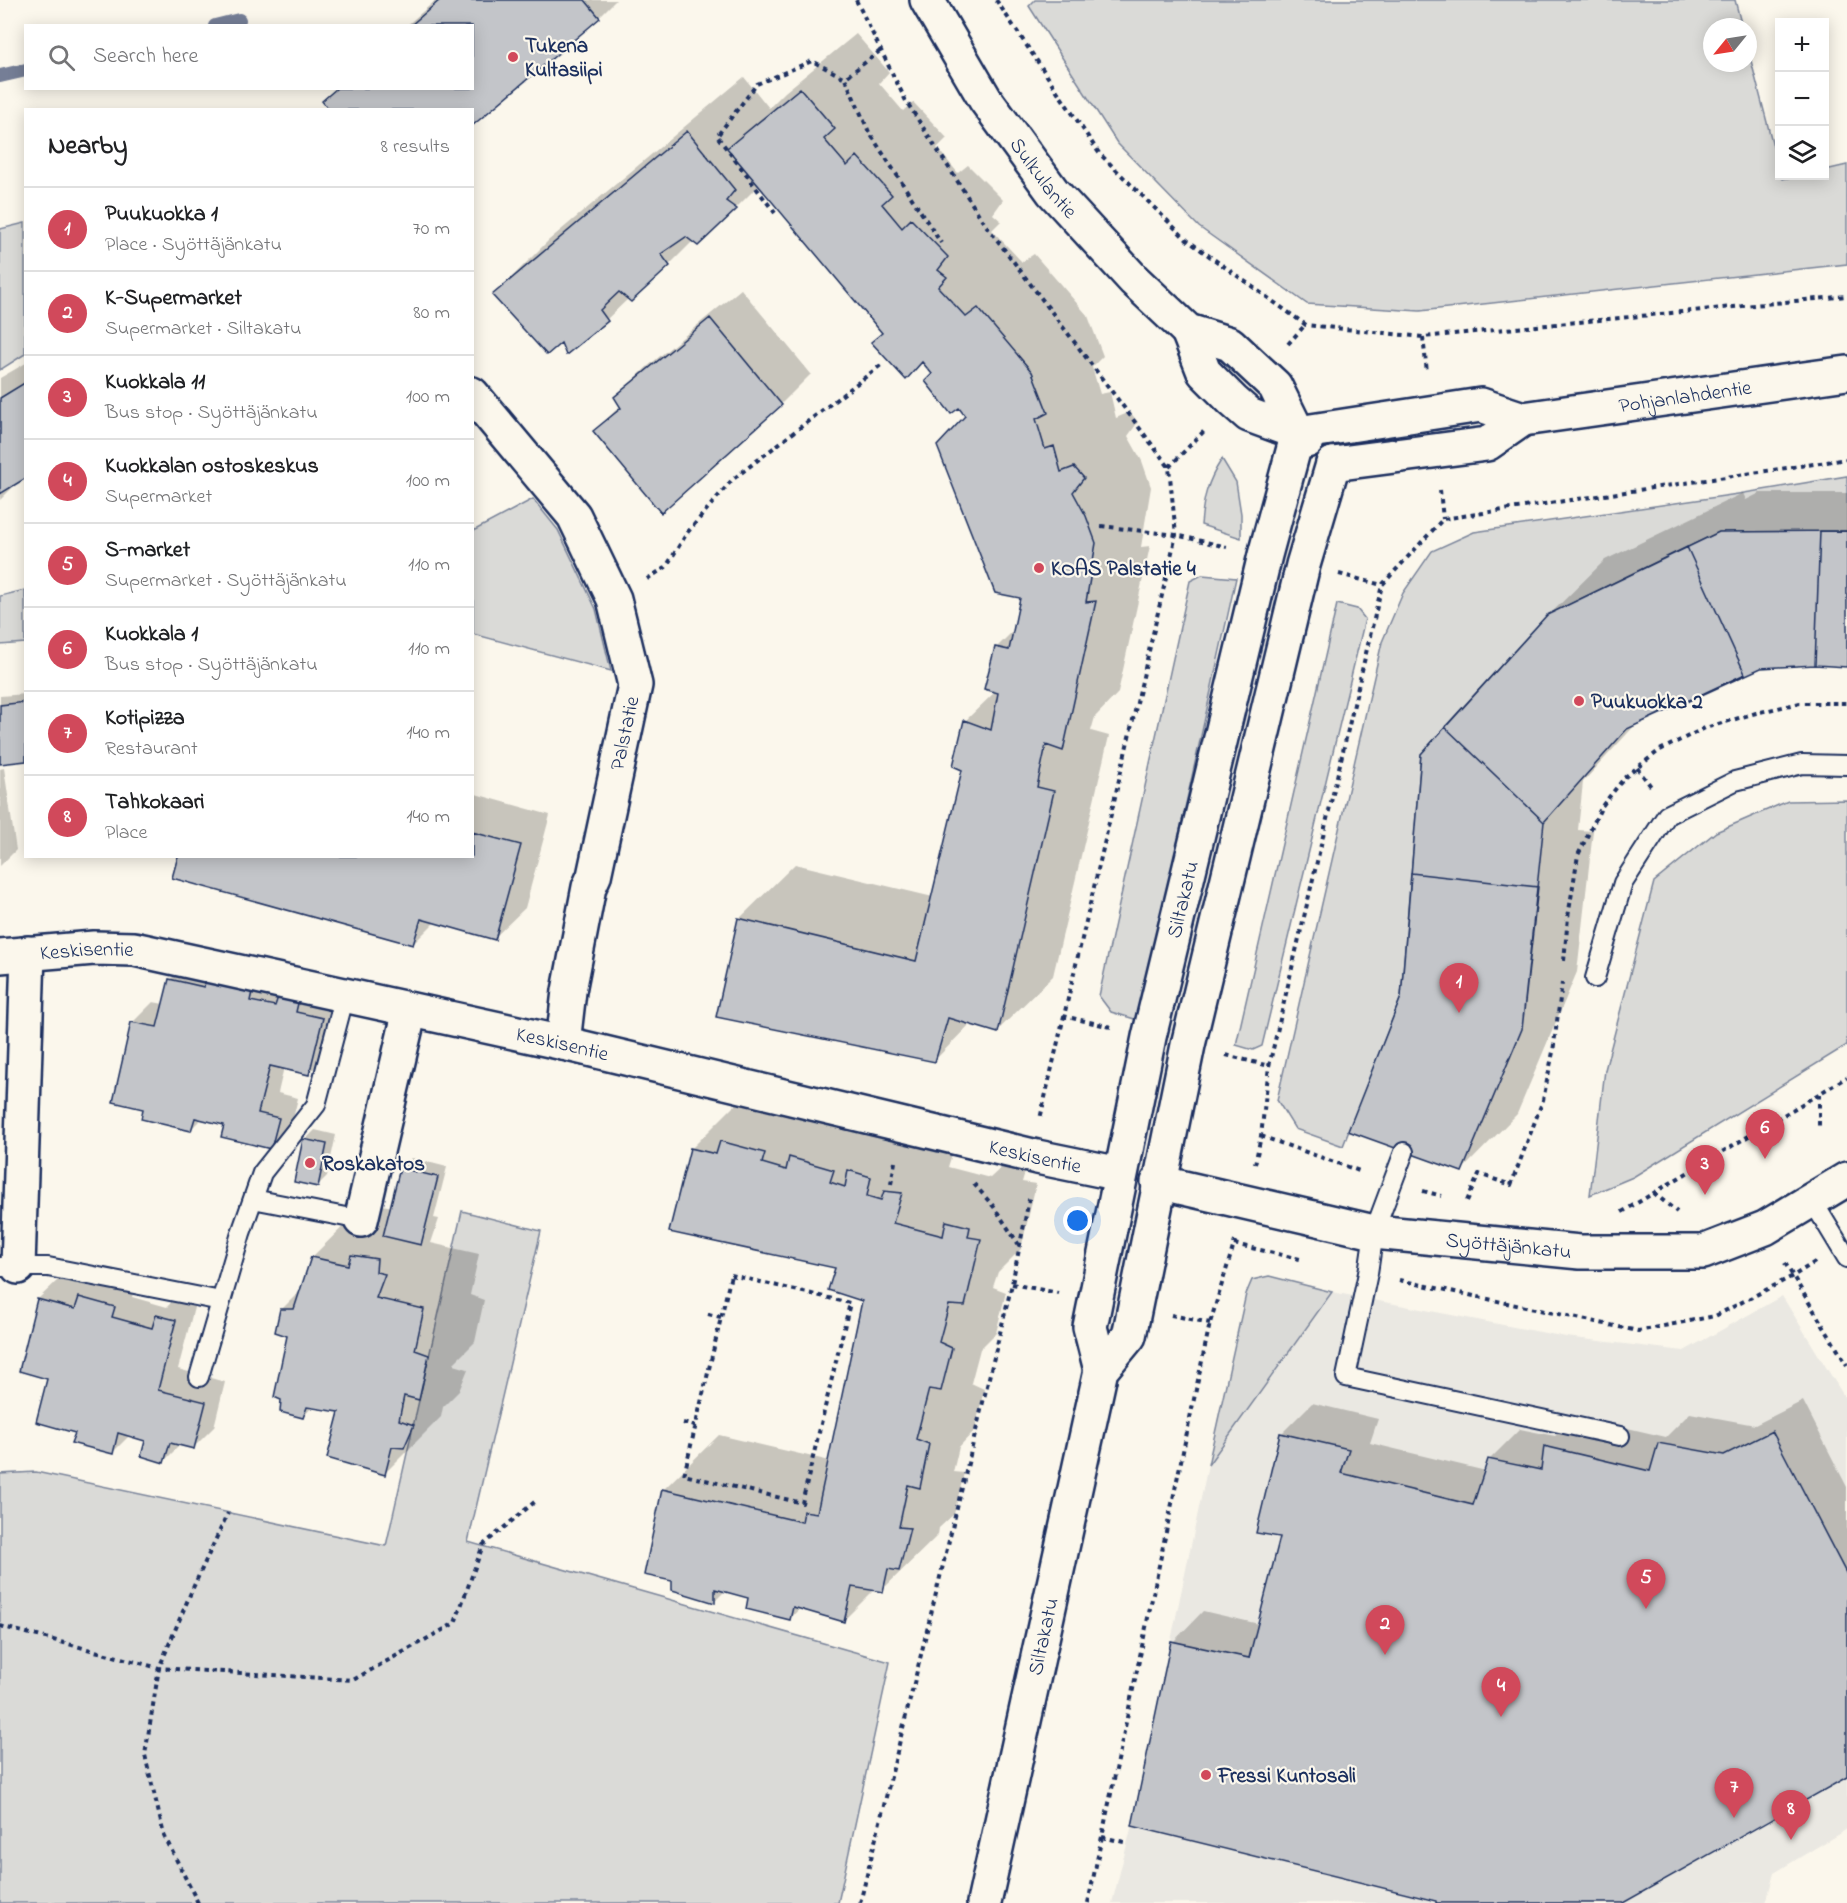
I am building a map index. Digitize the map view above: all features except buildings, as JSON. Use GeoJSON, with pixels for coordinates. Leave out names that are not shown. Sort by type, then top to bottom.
{"type":"FeatureCollection","features":[{"type":"Feature","properties":{"kind":"main road","name":"Sulkulantie"},"geometry":{"type":"LineString","coordinates":[[935,4],[985,99],[1053,192],[1134,280],[1188,331],[1230,344],[1275,386],[1298,433],[1333,464]]}},
{"type":"Feature","properties":{"kind":"main road","name":"Pohjanlahdentie"},"geometry":{"type":"LineString","coordinates":[[1298,433],[1481,405],[1522,418],[1847,373]]}},
{"type":"Feature","properties":{"kind":"main road","name":"Palstatie"},"geometry":{"type":"LineString","coordinates":[[474,396],[574,516],[614,599],[634,685],[594,876],[589,887],[569,991],[563,1043]]}},
{"type":"Feature","properties":{"kind":"main road","name":"Pohjanlahdentie"},"geometry":{"type":"LineString","coordinates":[[1333,464],[1487,444],[1522,418]]}},
{"type":"Feature","properties":{"kind":"main road","name":"Siltakatu"},"geometry":{"type":"LineString","coordinates":[[984,1903],[1101,1370],[1090,1327],[1120,1174],[1166,968],[1265,555],[1298,433]]}},
{"type":"Feature","properties":{"kind":"main road","name":"Siltakatu"},"geometry":{"type":"LineString","coordinates":[[1101,1370],[1129,1336],[1158,1182],[1188,1046],[1303,565],[1333,464]]}},
{"type":"Feature","properties":{"kind":"main road","name":"Keskisentie"},"geometry":{"type":"LineString","coordinates":[[14,954],[94,948],[134,949],[563,1043],[1037,1157],[1158,1182]]}},
{"type":"Feature","properties":{"kind":"main road"},"geometry":{"type":"LineString","coordinates":[[9,1267],[14,954]]}},
{"type":"Feature","properties":{"kind":"main road"},"geometry":{"type":"LineString","coordinates":[[361,1220],[410,1010]]}},
{"type":"Feature","properties":{"kind":"main road","name":"Syöttäjänkatu"},"geometry":{"type":"LineString","coordinates":[[1158,1182],[1374,1232],[1580,1252],[1703,1252],[1765,1228],[1847,1179]]}},
{"type":"Feature","properties":{"kind":"lane"},"geometry":{"type":"LineString","coordinates":[[1596,978],[1623,883],[1667,815],[1735,781],[1802,765],[1847,765]]}},
{"type":"Feature","properties":{"kind":"lane"},"geometry":{"type":"LineString","coordinates":[[199,1377],[262,1173],[316,1106],[345,995]]}},
{"type":"Feature","properties":{"kind":"lane"},"geometry":{"type":"LineString","coordinates":[[1404,1152],[1374,1232],[1368,1273],[1346,1377],[1620,1436]]}},
{"type":"Feature","properties":{"kind":"lane"},"geometry":{"type":"LineString","coordinates":[[253,1199],[361,1220]]}},
{"type":"Feature","properties":{"kind":"lane"},"geometry":{"type":"LineString","coordinates":[[1812,1200],[1847,1258]]}},
{"type":"Feature","properties":{"kind":"lane"},"geometry":{"type":"LineString","coordinates":[[9,1267],[48,1268],[221,1301]]}},
{"type":"Feature","properties":{"kind":"path"},"geometry":{"type":"LineString","coordinates":[[856,0],[906,102],[985,224],[1169,467],[1176,535],[1043,1105],[1038,1128],[1037,1157],[1012,1284],[860,1903]]}},
{"type":"Feature","properties":{"kind":"path"},"geometry":{"type":"LineString","coordinates":[[996,0],[1099,153],[1187,240],[1306,325],[1423,338],[1847,296]]}},
{"type":"Feature","properties":{"kind":"path"},"geometry":{"type":"LineString","coordinates":[[845,78],[880,51]]}},
{"type":"Feature","properties":{"kind":"path"},"geometry":{"type":"LineString","coordinates":[[775,213],[717,136],[757,84],[812,61],[845,78],[869,132],[941,243]]}},
{"type":"Feature","properties":{"kind":"path"},"geometry":{"type":"LineString","coordinates":[[640,584],[666,567],[687,532],[732,480],[881,365]]}},
{"type":"Feature","properties":{"kind":"path"},"geometry":{"type":"LineString","coordinates":[[1088,1903],[1210,1323],[1247,1201],[1261,1136],[1269,1066],[1382,585],[1443,519],[1847,459]]}},
{"type":"Feature","properties":{"kind":"path"},"geometry":{"type":"LineString","coordinates":[[1101,526],[1176,535]]}},
{"type":"Feature","properties":{"kind":"path"},"geometry":{"type":"LineString","coordinates":[[1637,768],[1656,793]]}},
{"type":"Feature","properties":{"kind":"path"},"geometry":{"type":"LineString","coordinates":[[1619,1214],[1847,1077]]}},
{"type":"Feature","properties":{"kind":"path"},"geometry":{"type":"LineString","coordinates":[[1819,1094],[1819,1126]]}},
{"type":"Feature","properties":{"kind":"path"},"geometry":{"type":"LineString","coordinates":[[1467,1202],[1479,1174],[1511,1185],[1543,1100]]}},
{"type":"Feature","properties":{"kind":"path"},"geometry":{"type":"LineString","coordinates":[[1261,1136],[1393,1183],[1448,1198]]}},
{"type":"Feature","properties":{"kind":"path"},"geometry":{"type":"LineString","coordinates":[[891,1184],[896,1155]]}},
{"type":"Feature","properties":{"kind":"path"},"geometry":{"type":"LineString","coordinates":[[972,1182],[994,1207],[1019,1246]]}},
{"type":"Feature","properties":{"kind":"path"},"geometry":{"type":"LineString","coordinates":[[1654,1193],[1678,1212]]}},
{"type":"Feature","properties":{"kind":"path"},"geometry":{"type":"LineString","coordinates":[[1458,1200],[1478,1204]]}},
{"type":"Feature","properties":{"kind":"path"},"geometry":{"type":"LineString","coordinates":[[1765,1228],[1847,1365]]}},
{"type":"Feature","properties":{"kind":"path"},"geometry":{"type":"LineString","coordinates":[[731,1275],[850,1303],[802,1503],[684,1475],[721,1317],[731,1275]]}},
{"type":"Feature","properties":{"kind":"path"},"geometry":{"type":"LineString","coordinates":[[708,1314],[721,1317]]}},
{"type":"Feature","properties":{"kind":"path"},"geometry":{"type":"LineString","coordinates":[[683,1423],[695,1426]]}},
{"type":"Feature","properties":{"kind":"path"},"geometry":{"type":"LineString","coordinates":[[0,1626],[159,1668],[353,1680],[455,1623],[483,1545],[537,1500]]}},
{"type":"Feature","properties":{"kind":"path"},"geometry":{"type":"LineString","coordinates":[[198,1903],[164,1835],[145,1755],[159,1668],[228,1513]]}},
{"type":"Feature","properties":{"kind":"path"},"geometry":{"type":"LineString","coordinates":[[1102,1837],[1128,1843]]}},
{"type":"Feature","properties":{"kind":"shaded area"},"geometry":{"type":"Polygon","coordinates":[[[1035,0],[1735,0],[1740,18],[1703,18],[1703,72],[1754,72],[1775,154],[1775,180],[1829,180],[1829,169],[1847,165],[1847,264],[1420,311],[1307,304],[1199,227],[1117,143],[1029,6],[1035,0]]]}},
{"type":"Feature","properties":{"kind":"shaded area"},"geometry":{"type":"Polygon","coordinates":[[[24,223],[24,355],[0,370],[0,229],[24,223]]]}},
{"type":"Feature","properties":{"kind":"shaded area"},"geometry":{"type":"Polygon","coordinates":[[[1222,459],[1236,482],[1241,514],[1241,538],[1201,525],[1207,491],[1222,459]]]}},
{"type":"Feature","properties":{"kind":"shaded area"},"geometry":{"type":"Polygon","coordinates":[[[1847,476],[1847,531],[1719,532],[1547,615],[1421,754],[1401,997],[1343,1146],[1295,1129],[1277,1100],[1382,642],[1403,593],[1432,551],[1474,532],[1847,476]]]}},
{"type":"Feature","properties":{"kind":"shaded area"},"geometry":{"type":"Polygon","coordinates":[[[533,499],[558,530],[596,609],[611,671],[474,634],[474,530],[533,499]]]}},
{"type":"Feature","properties":{"kind":"shaded area"},"geometry":{"type":"Polygon","coordinates":[[[1202,575],[1236,578],[1138,1020],[1111,1012],[1099,996],[1190,581],[1202,575]]]}},
{"type":"Feature","properties":{"kind":"shaded area"},"geometry":{"type":"Polygon","coordinates":[[[24,590],[24,643],[0,645],[0,596],[24,590]]]}},
{"type":"Feature","properties":{"kind":"shaded area"},"geometry":{"type":"Polygon","coordinates":[[[1337,604],[1357,609],[1365,619],[1262,1046],[1253,1050],[1236,1045],[1337,604]]]}},
{"type":"Feature","properties":{"kind":"shaded area"},"geometry":{"type":"Polygon","coordinates":[[[1847,800],[1847,1045],[1633,1177],[1590,1195],[1605,1070],[1654,882],[1716,832],[1788,801],[1847,800]]]}},
{"type":"Feature","properties":{"kind":"shaded area"},"geometry":{"type":"Polygon","coordinates":[[[462,1211],[541,1231],[468,1542],[890,1662],[838,1903],[0,1903],[0,1474],[36,1472],[386,1546],[462,1211]]]}},
{"type":"Feature","properties":{"kind":"shaded area"},"geometry":{"type":"Polygon","coordinates":[[[1269,1276],[1332,1292],[1208,1465],[1246,1294],[1252,1280],[1269,1276]]]}},
{"type":"Feature","properties":{"kind":"shaded area"},"geometry":{"type":"Polygon","coordinates":[[[1332,1292],[1566,1337],[1684,1351],[1782,1296],[1847,1401],[1847,1829],[1774,1873],[1766,1903],[1112,1903],[1132,1825],[1208,1465],[1332,1292]]]}},
{"type":"Feature","properties":{"kind":"waterway"},"geometry":{"type":"LineString","coordinates":[[223,24],[239,20]]}},
{"type":"Feature","properties":{"kind":"waterway"},"geometry":{"type":"LineString","coordinates":[[0,76],[24,70]]}},
{"type":"Feature","properties":{"kind":"place","name":"Tukena Kultasiipi"},"geometry":{"type":"Point","coordinates":[513,57]}},
{"type":"Feature","properties":{"kind":"place","name":"KOAS Palstatie 4"},"geometry":{"type":"Point","coordinates":[1039,568]}},
{"type":"Feature","properties":{"kind":"place","name":"Puukuokka 2"},"geometry":{"type":"Point","coordinates":[1579,701]}},
{"type":"Feature","properties":{"kind":"place","name":"Puukuokka 1"},"geometry":{"type":"Point","coordinates":[1459,1013]}},
{"type":"Feature","properties":{"kind":"place","name":"Kuokkala 1"},"geometry":{"type":"Point","coordinates":[1765,1159]}},
{"type":"Feature","properties":{"kind":"place","name":"Roskakatos"},"geometry":{"type":"Point","coordinates":[310,1163]}},
{"type":"Feature","properties":{"kind":"place","name":"Kuokkala 11"},"geometry":{"type":"Point","coordinates":[1705,1195]}},
{"type":"Feature","properties":{"kind":"place","name":"S-market"},"geometry":{"type":"Point","coordinates":[1646,1609]}},
{"type":"Feature","properties":{"kind":"place","name":"K-Supermarket"},"geometry":{"type":"Point","coordinates":[1385,1655]}},
{"type":"Feature","properties":{"kind":"place","name":"Kuokkalan ostoskeskus"},"geometry":{"type":"Point","coordinates":[1501,1717]}},
{"type":"Feature","properties":{"kind":"place","name":"Fressi Kuntosali"},"geometry":{"type":"Point","coordinates":[1206,1775]}},
{"type":"Feature","properties":{"kind":"place","name":"Kotipizza"},"geometry":{"type":"Point","coordinates":[1734,1818]}},
{"type":"Feature","properties":{"kind":"place","name":"Tahkokaari"},"geometry":{"type":"Point","coordinates":[1791,1840]}}]}
